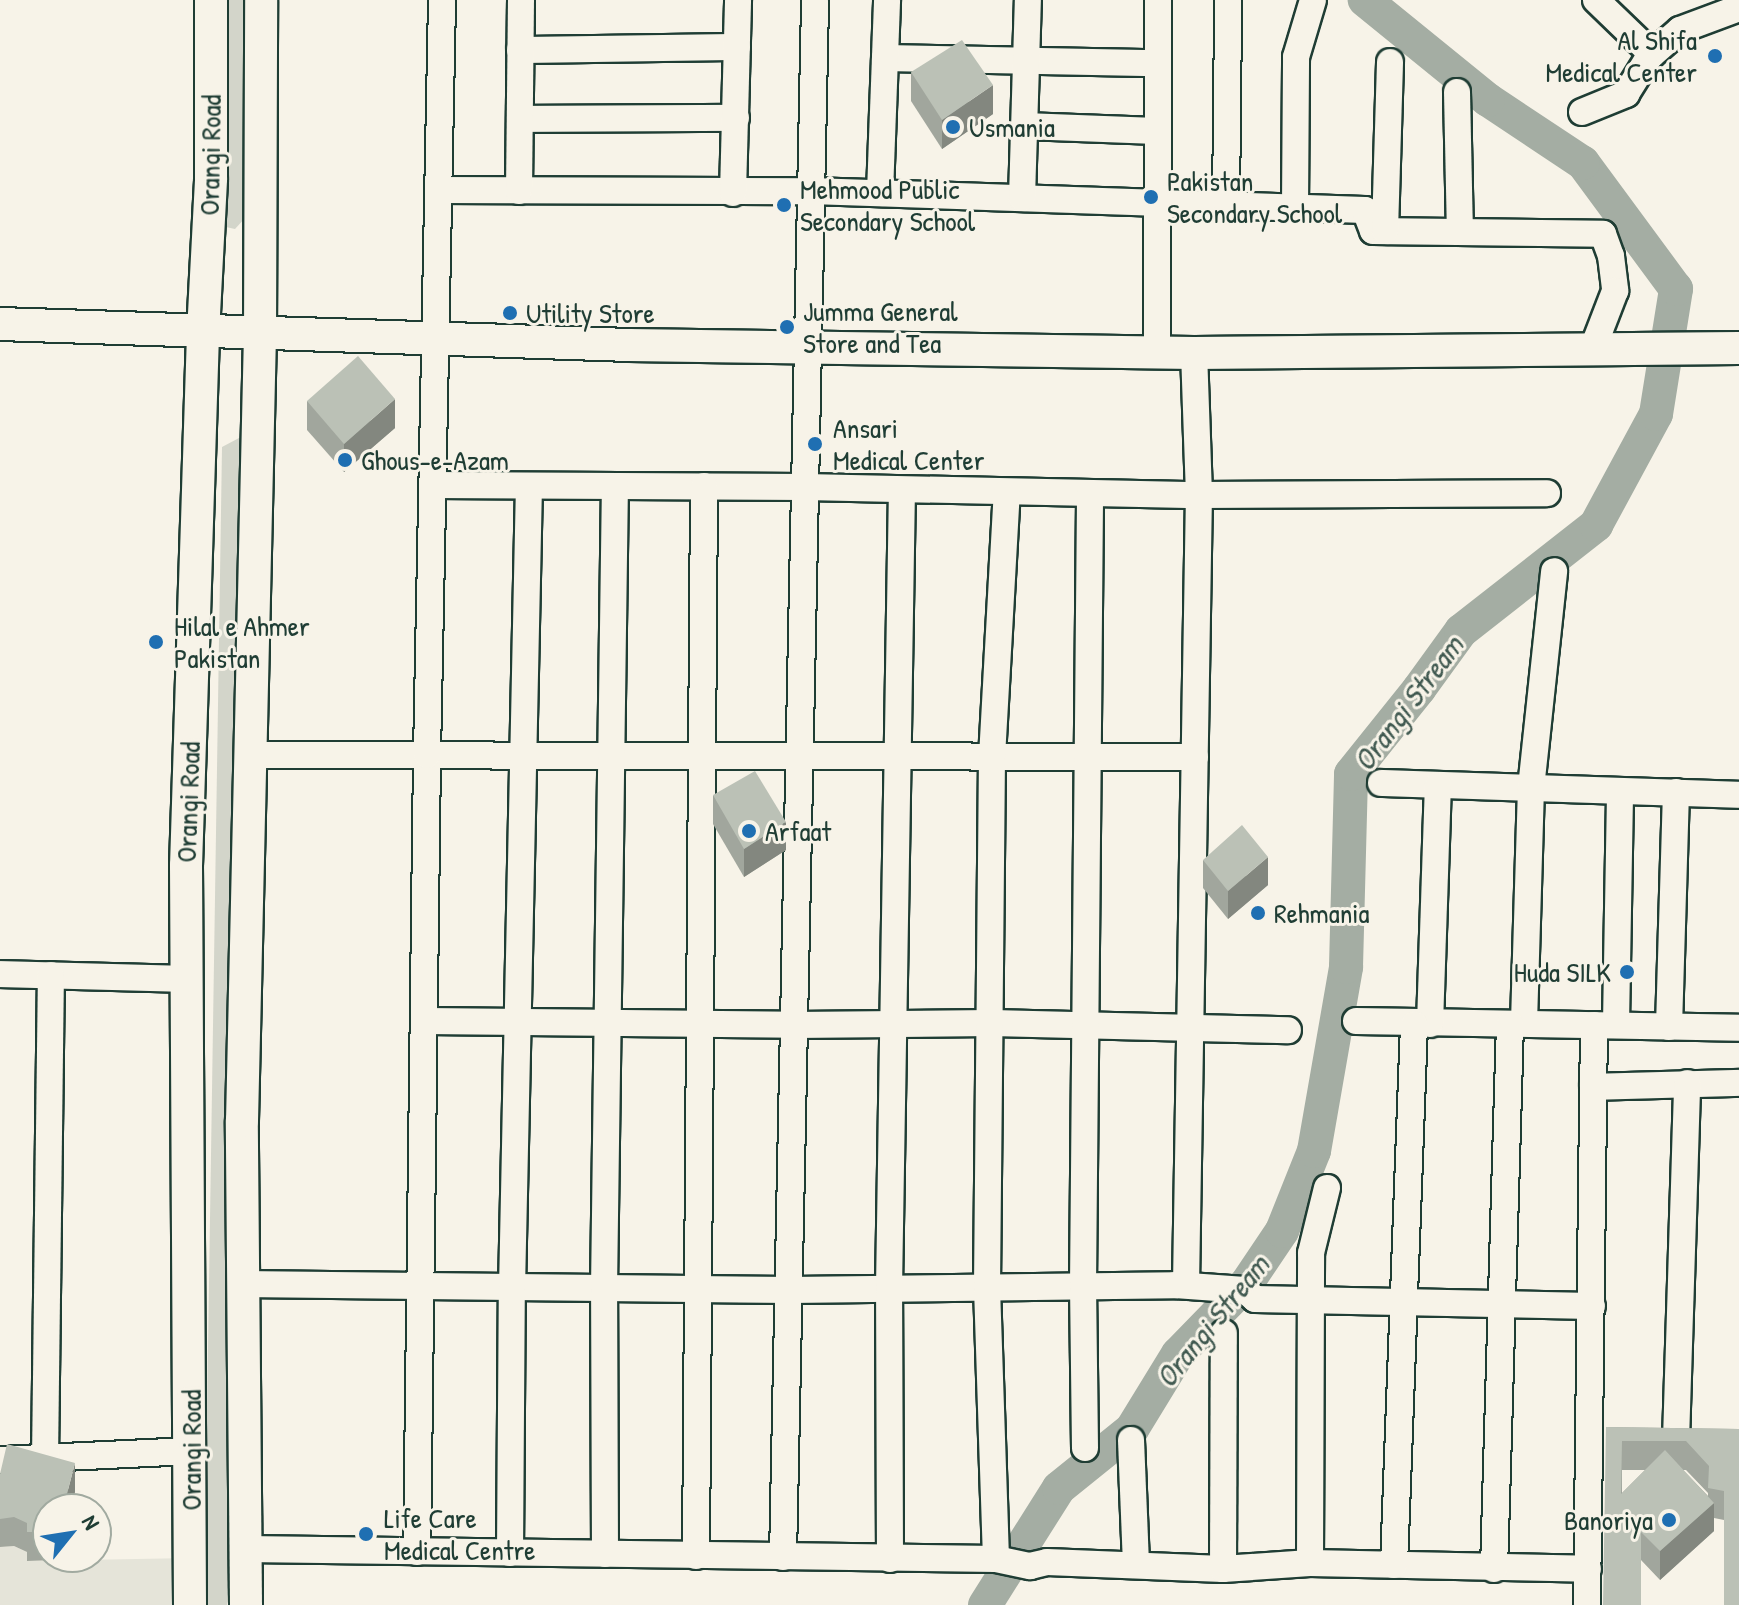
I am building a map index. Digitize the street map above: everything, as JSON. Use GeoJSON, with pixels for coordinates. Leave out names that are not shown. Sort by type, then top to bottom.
{"type":"FeatureCollection","features":[{"type":"Feature","properties":{"kind":"main road","name":"Orangi Road"},"geometry":{"type":"LineString","coordinates":[[190,1605],[192,1451],[185,979],[203,333],[211,178],[211,0]]}},
{"type":"Feature","properties":{"kind":"main road","name":"Orangi Road"},"geometry":{"type":"LineString","coordinates":[[246,1605],[241,1284],[260,336],[261,0]]}},
{"type":"Feature","properties":{"kind":"main road"},"geometry":{"type":"LineString","coordinates":[[0,324],[260,336],[1194,353],[1586,347],[1739,348]]}},
{"type":"Feature","properties":{"kind":"street"},"geometry":{"type":"LineString","coordinates":[[417,1552],[427,755],[442,0]]}},
{"type":"Feature","properties":{"kind":"street"},"geometry":{"type":"LineString","coordinates":[[519,191],[521,0]]}},
{"type":"Feature","properties":{"kind":"street"},"geometry":{"type":"LineString","coordinates":[[733,193],[738,0]]}},
{"type":"Feature","properties":{"kind":"street"},"geometry":{"type":"LineString","coordinates":[[783,1557],[791,1290],[815,0]]}},
{"type":"Feature","properties":{"kind":"street"},"geometry":{"type":"LineString","coordinates":[[880,193],[887,0]]}},
{"type":"Feature","properties":{"kind":"street"},"geometry":{"type":"LineString","coordinates":[[1022,198],[1028,0]]}},
{"type":"Feature","properties":{"kind":"street"},"geometry":{"type":"LineString","coordinates":[[1157,352],[1158,0]]}},
{"type":"Feature","properties":{"kind":"street"},"geometry":{"type":"LineString","coordinates":[[1226,205],[1228,0]]}},
{"type":"Feature","properties":{"kind":"street"},"geometry":{"type":"LineString","coordinates":[[1295,208],[1296,57],[1313,0]]}},
{"type":"Feature","properties":{"kind":"street"},"geometry":{"type":"LineString","coordinates":[[1596,0],[1652,54]]}},
{"type":"Feature","properties":{"kind":"street"},"geometry":{"type":"LineString","coordinates":[[1582,112],[1626,94],[1652,54],[1680,30],[1739,8]]}},
{"type":"Feature","properties":{"kind":"street"},"geometry":{"type":"LineString","coordinates":[[520,50],[737,47]]}},
{"type":"Feature","properties":{"kind":"street"},"geometry":{"type":"LineString","coordinates":[[885,58],[1157,63]]}},
{"type":"Feature","properties":{"kind":"street"},"geometry":{"type":"LineString","coordinates":[[1385,231],[1390,62]]}},
{"type":"Feature","properties":{"kind":"street"},"geometry":{"type":"LineString","coordinates":[[1457,92],[1460,231]]}},
{"type":"Feature","properties":{"kind":"street"},"geometry":{"type":"LineString","coordinates":[[520,119],[736,118]]}},
{"type":"Feature","properties":{"kind":"street"},"geometry":{"type":"LineString","coordinates":[[1024,126],[1157,131]]}},
{"type":"Feature","properties":{"kind":"street"},"geometry":{"type":"LineString","coordinates":[[439,190],[811,191],[1365,210],[1373,231],[1603,234],[1611,256],[1615,291],[1586,347]]}},
{"type":"Feature","properties":{"kind":"street"},"geometry":{"type":"LineString","coordinates":[[1180,1285],[1191,1027],[1199,495],[1194,353]]}},
{"type":"Feature","properties":{"kind":"street"},"geometry":{"type":"LineString","coordinates":[[433,485],[805,487],[1199,495],[1547,493]]}},
{"type":"Feature","properties":{"kind":"street"},"geometry":{"type":"LineString","coordinates":[[510,1553],[512,1289],[529,486]]}},
{"type":"Feature","properties":{"kind":"street"},"geometry":{"type":"LineString","coordinates":[[605,1554],[604,1289],[615,486]]}},
{"type":"Feature","properties":{"kind":"street"},"geometry":{"type":"LineString","coordinates":[[696,1556],[704,486]]}},
{"type":"Feature","properties":{"kind":"street"},"geometry":{"type":"LineString","coordinates":[[890,1559],[889,1288],[902,490]]}},
{"type":"Feature","properties":{"kind":"street"},"geometry":{"type":"LineString","coordinates":[[996,1559],[987,1287],[992,1023],[992,757],[1007,492]]}},
{"type":"Feature","properties":{"kind":"street"},"geometry":{"type":"LineString","coordinates":[[1085,1448],[1083,1286],[1090,494]]}},
{"type":"Feature","properties":{"kind":"street"},"geometry":{"type":"LineString","coordinates":[[1494,1569],[1500,1304],[1531,788],[1554,571]]}},
{"type":"Feature","properties":{"kind":"street"},"geometry":{"type":"LineString","coordinates":[[250,755],[1195,757]]}},
{"type":"Feature","properties":{"kind":"street"},"geometry":{"type":"LineString","coordinates":[[1381,783],[1739,795]]}},
{"type":"Feature","properties":{"kind":"street"},"geometry":{"type":"LineString","coordinates":[[1394,1565],[1406,1302],[1438,785]]}},
{"type":"Feature","properties":{"kind":"street"},"geometry":{"type":"LineString","coordinates":[[1587,1605],[1593,1087],[1605,1025],[1620,791]]}},
{"type":"Feature","properties":{"kind":"street"},"geometry":{"type":"LineString","coordinates":[[1669,1027],[1676,792]]}},
{"type":"Feature","properties":{"kind":"street"},"geometry":{"type":"LineString","coordinates":[[0,974],[185,979]]}},
{"type":"Feature","properties":{"kind":"street"},"geometry":{"type":"LineString","coordinates":[[45,1460],[51,975]]}},
{"type":"Feature","properties":{"kind":"street"},"geometry":{"type":"LineString","coordinates":[[426,1021],[794,1025],[992,1023],[1288,1030]]}},
{"type":"Feature","properties":{"kind":"street"},"geometry":{"type":"LineString","coordinates":[[1356,1021],[1739,1028]]}},
{"type":"Feature","properties":{"kind":"street"},"geometry":{"type":"LineString","coordinates":[[1676,1440],[1687,1083]]}},
{"type":"Feature","properties":{"kind":"street"},"geometry":{"type":"LineString","coordinates":[[1593,1087],[1739,1083]]}},
{"type":"Feature","properties":{"kind":"street"},"geometry":{"type":"LineString","coordinates":[[1310,1563],[1311,1253],[1327,1188]]}},
{"type":"Feature","properties":{"kind":"street"},"geometry":{"type":"LineString","coordinates":[[241,1284],[791,1290],[1180,1285],[1245,1290],[1255,1299],[1592,1306]]}},
{"type":"Feature","properties":{"kind":"street"},"geometry":{"type":"LineString","coordinates":[[1223,1569],[1224,1333]]}},
{"type":"Feature","properties":{"kind":"street"},"geometry":{"type":"LineString","coordinates":[[1590,1436],[1619,1437]]}},
{"type":"Feature","properties":{"kind":"street"},"geometry":{"type":"LineString","coordinates":[[1647,1439],[1707,1441]]}},
{"type":"Feature","properties":{"kind":"street"},"geometry":{"type":"LineString","coordinates":[[1131,1440],[1136,1565]]}},
{"type":"Feature","properties":{"kind":"street"},"geometry":{"type":"LineString","coordinates":[[0,1460],[192,1451]]}},
{"type":"Feature","properties":{"kind":"street"},"geometry":{"type":"LineString","coordinates":[[246,1549],[996,1559],[1030,1566],[1047,1562],[1223,1569],[1310,1563],[1588,1569]]}},
{"type":"Feature","properties":{"kind":"shaded area"},"geometry":{"type":"Polygon","coordinates":[[[226,0],[249,0],[246,217],[235,229],[226,227],[222,217],[226,0]]]}},
{"type":"Feature","properties":{"kind":"shaded area"},"geometry":{"type":"Polygon","coordinates":[[[239,438],[244,443],[227,1605],[204,1605],[222,447],[239,438]]]}},
{"type":"Feature","properties":{"kind":"shaded area"},"geometry":{"type":"Polygon","coordinates":[[[14,1546],[27,1552],[28,1561],[32,1561],[32,1573],[112,1573],[112,1559],[190,1558],[190,1605],[0,1605],[0,1547],[14,1546]]]}},
{"type":"Feature","properties":{"kind":"building"},"geometry":{"type":"Polygon","coordinates":[[[962,40],[993,85],[942,120],[911,72],[962,40]]]}},
{"type":"Feature","properties":{"kind":"building"},"geometry":{"type":"Polygon","coordinates":[[[358,356],[395,399],[344,444],[307,401],[358,356]]]}},
{"type":"Feature","properties":{"kind":"building"},"geometry":{"type":"Polygon","coordinates":[[[755,771],[786,822],[744,849],[713,795],[755,771]]]}},
{"type":"Feature","properties":{"kind":"building"},"geometry":{"type":"Polygon","coordinates":[[[1242,825],[1268,857],[1228,891],[1203,860],[1242,825]]]}},
{"type":"Feature","properties":{"kind":"building"},"geometry":{"type":"Polygon","coordinates":[[[1606,1427],[1739,1429],[1739,1605],[1724,1605],[1724,1491],[1708,1488],[1709,1466],[1686,1441],[1622,1441],[1621,1494],[1665,1450],[1714,1503],[1660,1551],[1641,1532],[1641,1605],[1603,1605],[1606,1427]]]}},
{"type":"Feature","properties":{"kind":"building"},"geometry":{"type":"Polygon","coordinates":[[[7,1444],[75,1463],[67,1493],[32,1493],[32,1532],[27,1532],[27,1523],[14,1517],[0,1519],[0,1474],[7,1444]]]}},
{"type":"Feature","properties":{"kind":"waterway","name":"Orangi Stream"},"geometry":{"type":"LineString","coordinates":[[985,1605],[1059,1488],[1132,1429],[1178,1354],[1247,1283],[1282,1231],[1314,1151],[1346,967],[1351,774],[1461,631],[1596,525],[1656,414],[1676,289],[1583,163],[1488,100],[1365,0]]}},
{"type":"Feature","properties":{"kind":"place","name":"Al Shifa Medical Center"},"geometry":{"type":"Point","coordinates":[1715,56]}},
{"type":"Feature","properties":{"kind":"place","name":"Usmania"},"geometry":{"type":"Point","coordinates":[953,127]}},
{"type":"Feature","properties":{"kind":"place","name":"Pakistan Secondary School"},"geometry":{"type":"Point","coordinates":[1151,197]}},
{"type":"Feature","properties":{"kind":"place","name":"Mehmood Public Secondary School"},"geometry":{"type":"Point","coordinates":[784,205]}},
{"type":"Feature","properties":{"kind":"place","name":"Utility Store"},"geometry":{"type":"Point","coordinates":[510,313]}},
{"type":"Feature","properties":{"kind":"place","name":"Jumma General Store and Tea"},"geometry":{"type":"Point","coordinates":[787,327]}},
{"type":"Feature","properties":{"kind":"place","name":"Ansari Medical Center"},"geometry":{"type":"Point","coordinates":[815,444]}},
{"type":"Feature","properties":{"kind":"place","name":"Ghous-e-Azam"},"geometry":{"type":"Point","coordinates":[345,460]}},
{"type":"Feature","properties":{"kind":"place","name":"Hilal e Ahmer Pakistan"},"geometry":{"type":"Point","coordinates":[156,642]}},
{"type":"Feature","properties":{"kind":"place","name":"Arfaat"},"geometry":{"type":"Point","coordinates":[749,831]}},
{"type":"Feature","properties":{"kind":"place","name":"Rehmania"},"geometry":{"type":"Point","coordinates":[1258,913]}},
{"type":"Feature","properties":{"kind":"place","name":"Huda SILK"},"geometry":{"type":"Point","coordinates":[1627,972]}},
{"type":"Feature","properties":{"kind":"place","name":"Banoriya"},"geometry":{"type":"Point","coordinates":[1669,1520]}},
{"type":"Feature","properties":{"kind":"place","name":"Life Care Medical Centre"},"geometry":{"type":"Point","coordinates":[366,1534]}}]}
